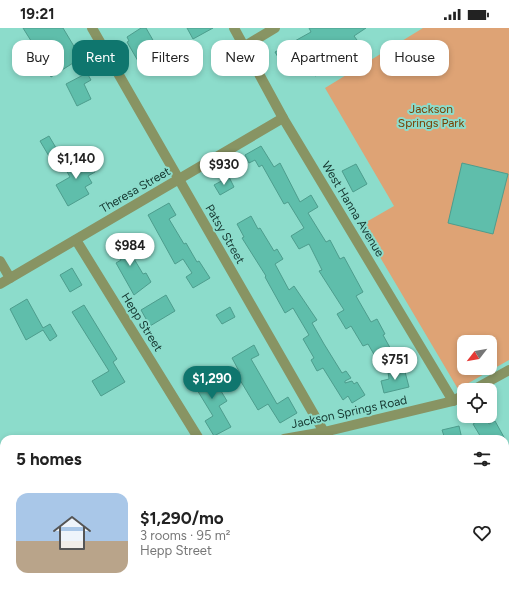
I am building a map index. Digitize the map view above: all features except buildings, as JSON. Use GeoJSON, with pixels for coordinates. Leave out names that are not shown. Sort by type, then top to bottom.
{"type":"FeatureCollection","features":[{"type":"Feature","properties":{"kind":"street","name":"Patsy Street"},"geometry":{"type":"LineString","coordinates":[[92,28],[324,432]]}},
{"type":"Feature","properties":{"kind":"street","name":"West Hanna Avenue"},"geometry":{"type":"LineString","coordinates":[[234,28],[241,40]]}},
{"type":"Feature","properties":{"kind":"street"},"geometry":{"type":"LineString","coordinates":[[255,40],[275,28]]}},
{"type":"Feature","properties":{"kind":"street","name":"West Hanna Avenue"},"geometry":{"type":"LineString","coordinates":[[261,76],[283,118],[453,401]]}},
{"type":"Feature","properties":{"kind":"street","name":"Theresa Street"},"geometry":{"type":"LineString","coordinates":[[0,284],[283,118]]}},
{"type":"Feature","properties":{"kind":"street","name":"Hepp Street"},"geometry":{"type":"LineString","coordinates":[[76,240],[197,435]]}},
{"type":"Feature","properties":{"kind":"street"},"geometry":{"type":"LineString","coordinates":[[0,260],[10,278]]}},
{"type":"Feature","properties":{"kind":"street"},"geometry":{"type":"LineString","coordinates":[[486,383],[509,370]]}},
{"type":"Feature","properties":{"kind":"street","name":"Jackson Springs Road"},"geometry":{"type":"LineString","coordinates":[[307,435],[457,399]]}},
{"type":"Feature","properties":{"kind":"green space","name":"Jackson Springs Park"},"geometry":{"type":"Polygon","coordinates":[[[423,28],[509,28],[509,360],[497,367],[497,335],[457,335],[457,375],[483,375],[469,383],[457,383],[457,387],[361,225],[394,206],[325,88],[345,76],[372,76],[372,59],[380,54],[380,76],[449,76],[449,40],[403,40],[423,28]]]}}]}
